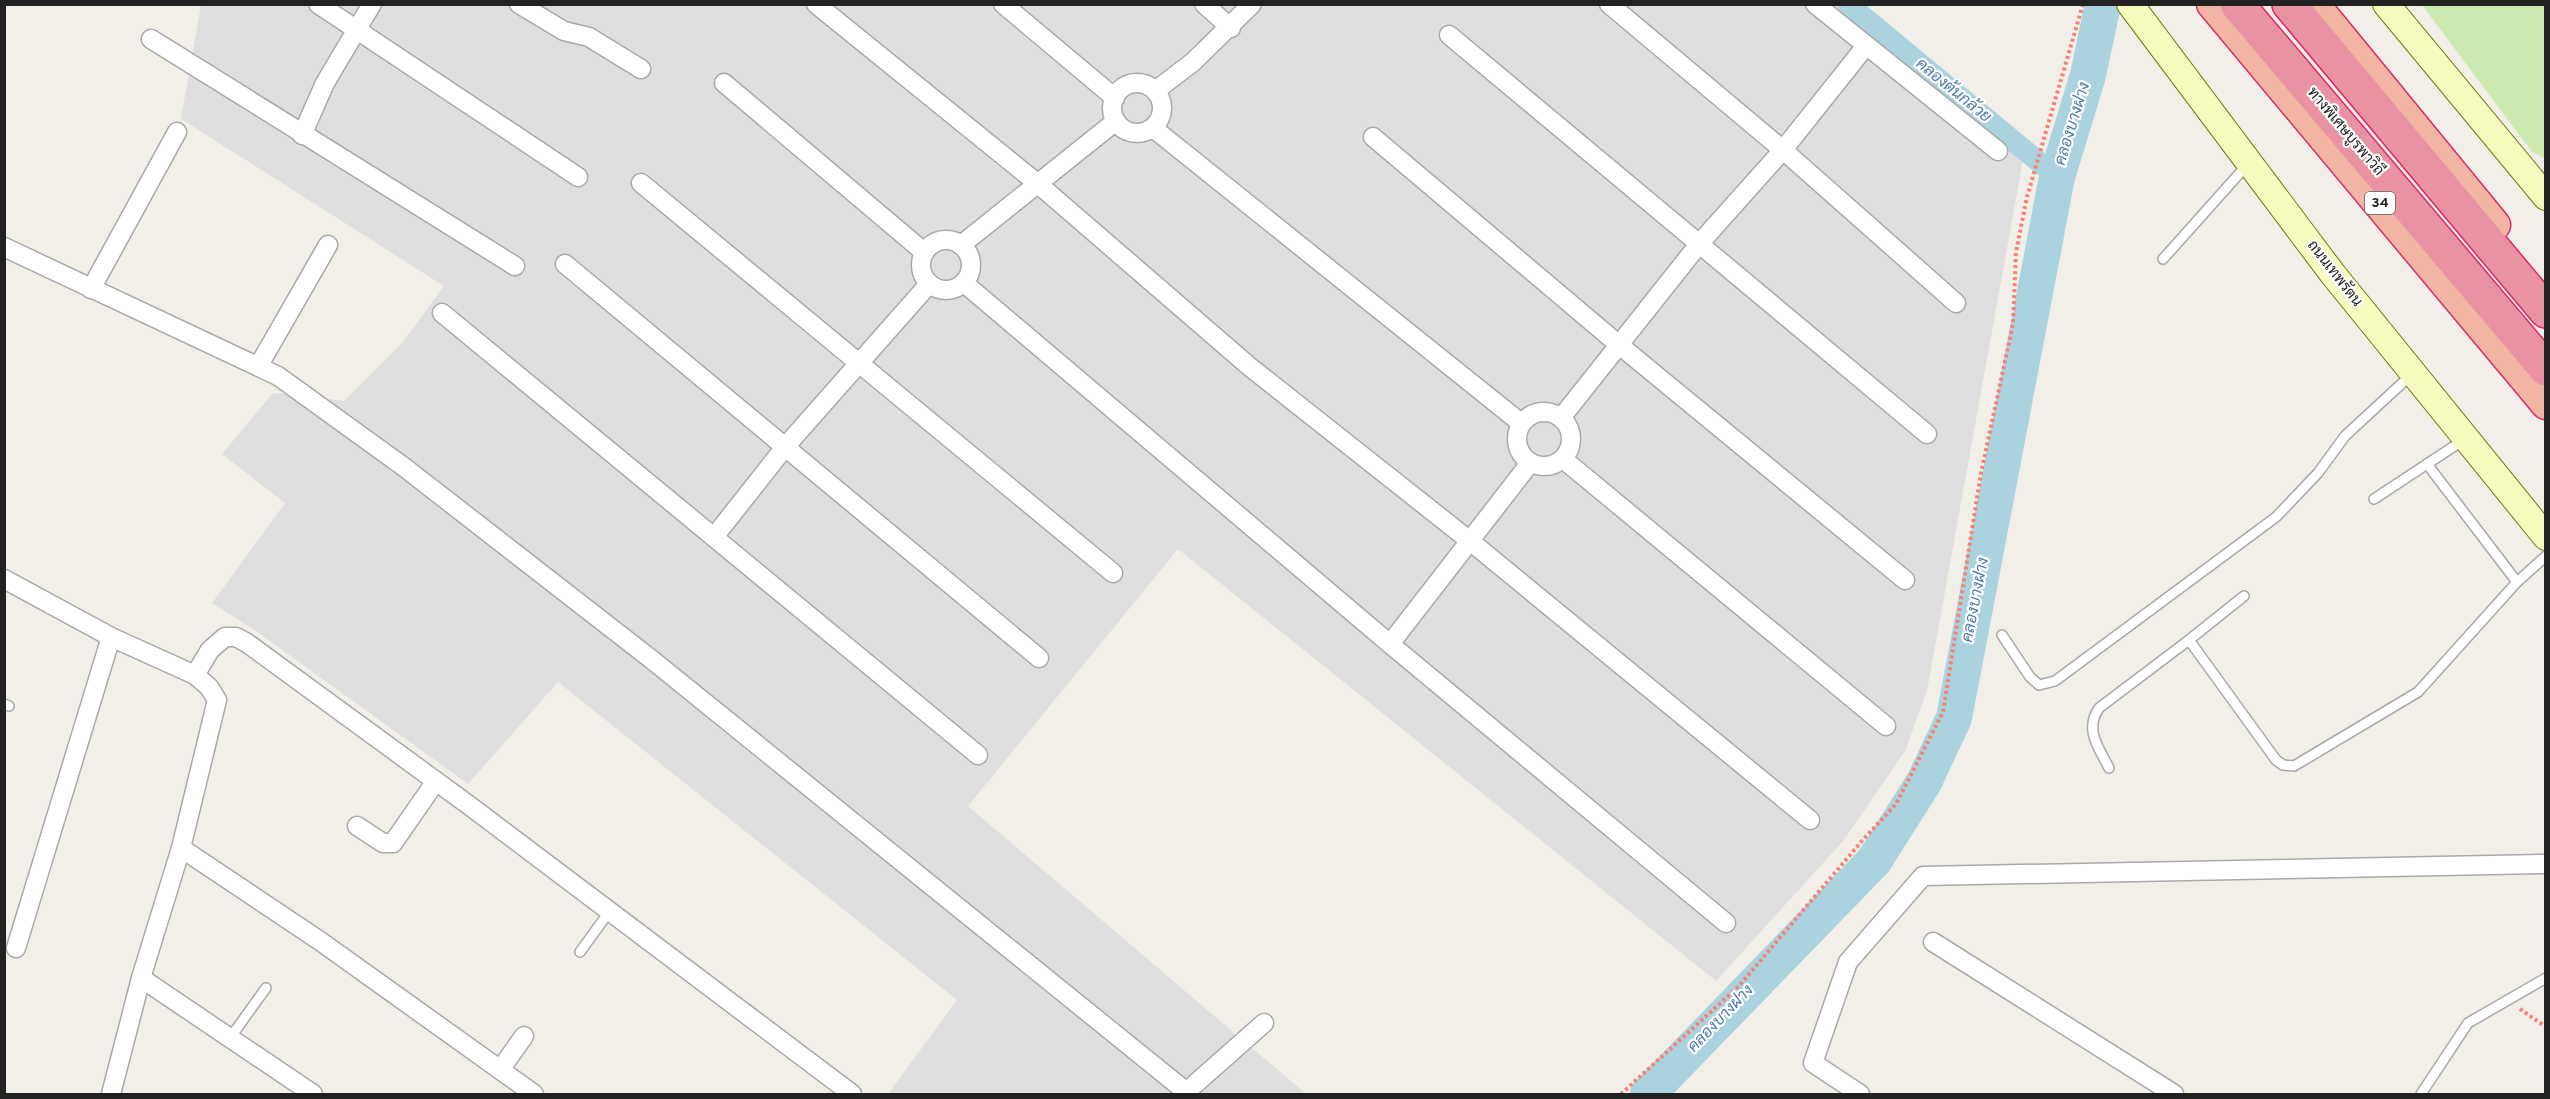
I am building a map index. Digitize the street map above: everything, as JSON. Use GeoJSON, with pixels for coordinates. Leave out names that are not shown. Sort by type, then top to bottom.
{"type":"FeatureCollection","features":[{"type":"Feature","properties":{"kind":"highway","name":"34"},"geometry":{"type":"LineString","coordinates":[[2212,4],[2546,404]]}},
{"type":"Feature","properties":{"kind":"highway","name":"ทางพิเศษบูรพาวิถี"},"geometry":{"type":"LineString","coordinates":[[2238,4],[2546,369]]}},
{"type":"Feature","properties":{"kind":"highway"},"geometry":{"type":"LineString","coordinates":[[2289,4],[2546,311]]}},
{"type":"Feature","properties":{"kind":"highway"},"geometry":{"type":"LineString","coordinates":[[2314,4],[2546,287]]}},
{"type":"Feature","properties":{"kind":"main road","name":"ถนนเทพรัตน"},"geometry":{"type":"LineString","coordinates":[[2130,4],[2249,163],[2412,373],[2546,537]]}},
{"type":"Feature","properties":{"kind":"main road"},"geometry":{"type":"LineString","coordinates":[[2386,4],[2536,176],[2546,197]]}},
{"type":"Feature","properties":{"kind":"street"},"geometry":{"type":"LineString","coordinates":[[318,4],[578,177]]}},
{"type":"Feature","properties":{"kind":"street"},"geometry":{"type":"LineString","coordinates":[[302,135],[325,83],[372,4]]}},
{"type":"Feature","properties":{"kind":"street"},"geometry":{"type":"LineString","coordinates":[[519,4],[564,31],[589,37],[641,69]]}},
{"type":"Feature","properties":{"kind":"street"},"geometry":{"type":"LineString","coordinates":[[816,4],[1037,183],[1250,367],[1470,541],[1810,820]]}},
{"type":"Feature","properties":{"kind":"street"},"geometry":{"type":"LineString","coordinates":[[1003,4],[1114,98]]}},
{"type":"Feature","properties":{"kind":"street"},"geometry":{"type":"LineString","coordinates":[[1204,4],[1231,28]]}},
{"type":"Feature","properties":{"kind":"street"},"geometry":{"type":"LineString","coordinates":[[1155,91],[1193,62],[1231,28],[1252,4]]}},
{"type":"Feature","properties":{"kind":"street"},"geometry":{"type":"LineString","coordinates":[[1609,4],[1783,150],[1956,303]]}},
{"type":"Feature","properties":{"kind":"street"},"geometry":{"type":"LineString","coordinates":[[1815,4],[1865,47],[1998,151]]}},
{"type":"Feature","properties":{"kind":"street"},"geometry":{"type":"LineString","coordinates":[[1449,36],[1927,434]]}},
{"type":"Feature","properties":{"kind":"street"},"geometry":{"type":"LineString","coordinates":[[151,39],[516,266]]}},
{"type":"Feature","properties":{"kind":"street"},"geometry":{"type":"LineString","coordinates":[[1561,418],[1699,244],[1783,150],[1865,47]]}},
{"type":"Feature","properties":{"kind":"street"},"geometry":{"type":"LineString","coordinates":[[724,83],[924,252]]}},
{"type":"Feature","properties":{"kind":"street"},"geometry":{"type":"LineString","coordinates":[[1133,84],[1149,86],[1160,98],[1161,114],[1153,128],[1137,133],[1122,127],[1116,121],[1113,114],[1114,98],[1119,91],[1133,84]]}},
{"type":"Feature","properties":{"kind":"street"},"geometry":{"type":"LineString","coordinates":[[962,245],[1116,121]]}},
{"type":"Feature","properties":{"kind":"street"},"geometry":{"type":"LineString","coordinates":[[1153,128],[1521,423]]}},
{"type":"Feature","properties":{"kind":"street"},"geometry":{"type":"LineString","coordinates":[[91,289],[177,132]]}},
{"type":"Feature","properties":{"kind":"street"},"geometry":{"type":"LineString","coordinates":[[1374,137],[1618,344],[1905,580]]}},
{"type":"Feature","properties":{"kind":"street"},"geometry":{"type":"LineString","coordinates":[[641,183],[1113,573]]}},
{"type":"Feature","properties":{"kind":"street"},"geometry":{"type":"LineString","coordinates":[[954,240],[962,245],[967,251],[971,266],[964,283],[952,290],[944,290],[929,284],[921,269],[924,252],[936,241],[954,240]]}},
{"type":"Feature","properties":{"kind":"street"},"geometry":{"type":"LineString","coordinates":[[259,365],[328,245]]}},
{"type":"Feature","properties":{"kind":"street"},"geometry":{"type":"LineString","coordinates":[[4,247],[259,365],[404,467],[651,659],[1188,1093],[1264,1023]]}},
{"type":"Feature","properties":{"kind":"street"},"geometry":{"type":"LineString","coordinates":[[565,264],[1039,657]]}},
{"type":"Feature","properties":{"kind":"street"},"geometry":{"type":"LineString","coordinates":[[964,283],[1390,644],[1726,923]]}},
{"type":"Feature","properties":{"kind":"street"},"geometry":{"type":"LineString","coordinates":[[714,537],[785,447],[929,284]]}},
{"type":"Feature","properties":{"kind":"street"},"geometry":{"type":"LineString","coordinates":[[442,313],[978,755]]}},
{"type":"Feature","properties":{"kind":"street"},"geometry":{"type":"LineString","coordinates":[[1536,413],[1554,413],[1561,418],[1567,425],[1571,443],[1563,459],[1547,466],[1530,463],[1518,449],[1516,440],[1521,423],[1536,413]]}},
{"type":"Feature","properties":{"kind":"street"},"geometry":{"type":"LineString","coordinates":[[1563,459],[1886,726]]}},
{"type":"Feature","properties":{"kind":"street"},"geometry":{"type":"LineString","coordinates":[[1390,644],[1530,463]]}},
{"type":"Feature","properties":{"kind":"street"},"geometry":{"type":"LineString","coordinates":[[4,579],[111,637],[195,675],[209,687],[217,700],[181,848],[141,978],[111,1094]]}},
{"type":"Feature","properties":{"kind":"street"},"geometry":{"type":"LineString","coordinates":[[16,948],[111,637]]}},
{"type":"Feature","properties":{"kind":"street"},"geometry":{"type":"LineString","coordinates":[[195,675],[210,650],[225,637],[236,638],[436,782],[852,1095]]}},
{"type":"Feature","properties":{"kind":"street"},"geometry":{"type":"LineString","coordinates":[[357,826],[383,843],[393,843],[436,782]]}},
{"type":"Feature","properties":{"kind":"street"},"geometry":{"type":"LineString","coordinates":[[181,848],[320,940],[534,1095]]}},
{"type":"Feature","properties":{"kind":"street"},"geometry":{"type":"LineString","coordinates":[[1860,1095],[1813,1063],[1848,962],[1923,876],[2546,864]]}},
{"type":"Feature","properties":{"kind":"street"},"geometry":{"type":"LineString","coordinates":[[1933,942],[2174,1095]]}},
{"type":"Feature","properties":{"kind":"street"},"geometry":{"type":"LineString","coordinates":[[141,978],[313,1095]]}},
{"type":"Feature","properties":{"kind":"street"},"geometry":{"type":"LineString","coordinates":[[500,1070],[524,1036]]}},
{"type":"Feature","properties":{"kind":"lane"},"geometry":{"type":"LineString","coordinates":[[2163,259],[2249,163]]}},
{"type":"Feature","properties":{"kind":"lane"},"geometry":{"type":"LineString","coordinates":[[2002,635],[2030,677],[2039,685],[2055,681],[2276,517],[2318,472],[2345,435],[2412,373]]}},
{"type":"Feature","properties":{"kind":"lane"},"geometry":{"type":"LineString","coordinates":[[2374,499],[2466,439]]}},
{"type":"Feature","properties":{"kind":"lane"},"geometry":{"type":"LineString","coordinates":[[2427,464],[2517,582]]}},
{"type":"Feature","properties":{"kind":"lane"},"geometry":{"type":"LineString","coordinates":[[2189,640],[2276,760],[2283,765],[2294,766],[2418,692],[2517,582],[2546,556]]}},
{"type":"Feature","properties":{"kind":"lane"},"geometry":{"type":"LineString","coordinates":[[2109,768],[2091,730],[2092,718],[2099,708],[2244,596]]}},
{"type":"Feature","properties":{"kind":"lane"},"geometry":{"type":"LineString","coordinates":[[580,952],[609,912]]}},
{"type":"Feature","properties":{"kind":"lane"},"geometry":{"type":"LineString","coordinates":[[2421,1095],[2468,1023],[2546,978]]}},
{"type":"Feature","properties":{"kind":"lane"},"geometry":{"type":"LineString","coordinates":[[230,1038],[266,988]]}},
{"type":"Feature","properties":{"kind":"path"},"geometry":{"type":"LineString","coordinates":[[2507,1000],[2546,1027]]}},
{"type":"Feature","properties":{"kind":"shaded area"},"geometry":{"type":"Polygon","coordinates":[[[1840,4],[2023,160],[1927,691],[1905,751],[1844,840],[1716,981],[1178,549],[968,806],[1306,1094],[888,1094],[957,1000],[558,682],[468,784],[256,631],[212,603],[285,503],[222,454],[273,393],[344,401],[403,342],[444,286],[181,119],[201,5],[1840,4]]]}},
{"type":"Feature","properties":{"kind":"green space"},"geometry":{"type":"Polygon","coordinates":[[[2422,5],[2545,5],[2545,158],[2532,152],[2422,5]]]}},
{"type":"Feature","properties":{"kind":"waterway","name":"คลองต้นกล้วย"},"geometry":{"type":"LineString","coordinates":[[1848,4],[2057,177]]}},
{"type":"Feature","properties":{"kind":"waterway","name":"คลองบางฝาง"},"geometry":{"type":"LineString","coordinates":[[1648,1094],[1874,861],[1924,782],[1954,718],[2057,177],[2088,75],[2103,4]]}}]}
